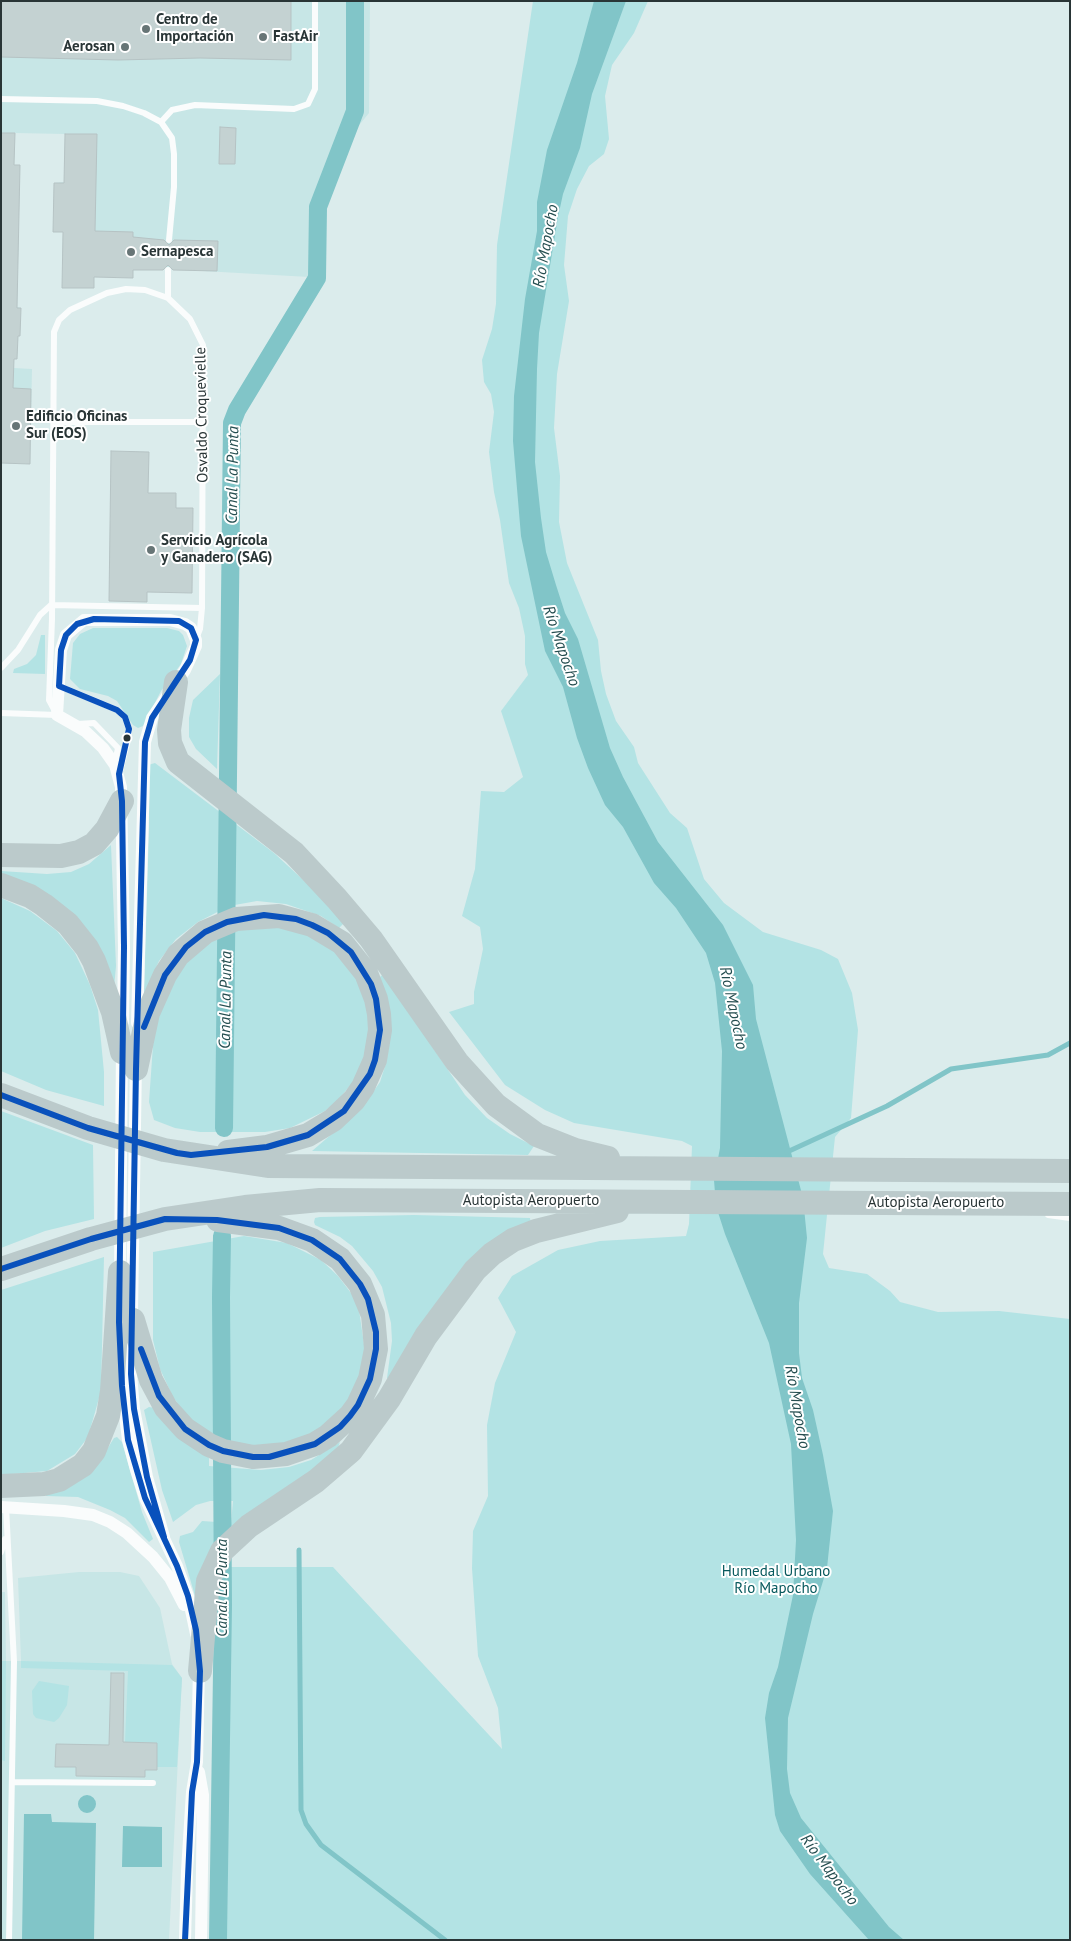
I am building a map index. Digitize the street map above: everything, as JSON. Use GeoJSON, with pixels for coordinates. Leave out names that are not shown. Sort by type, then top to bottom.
{"type":"FeatureCollection","features":[{"type":"Feature","properties":{"kind":"highway"},"geometry":{"type":"LineString","coordinates":[[176,682],[169,730],[172,753],[184,770],[239,809],[294,853],[337,899],[371,940],[457,1062],[496,1104],[537,1134],[556,1143],[641,1167]]}},
{"type":"Feature","properties":{"kind":"highway"},"geometry":{"type":"LineString","coordinates":[[1,855],[61,856],[79,852],[94,844],[107,829],[122,801]]}},
{"type":"Feature","properties":{"kind":"highway"},"geometry":{"type":"LineString","coordinates":[[1,885],[22,893],[44,905],[68,924],[87,948],[94,961],[113,1012],[129,1061]]}},
{"type":"Feature","properties":{"kind":"highway"},"geometry":{"type":"LineString","coordinates":[[129,1061],[165,975],[186,947],[226,922],[264,915],[296,919],[312,925],[342,943],[359,962],[371,984],[379,1014],[378,1045],[370,1074],[358,1094],[344,1111],[321,1129],[295,1140],[266,1147],[191,1155]]}},
{"type":"Feature","properties":{"kind":"highway"},"geometry":{"type":"LineString","coordinates":[[1,1095],[88,1128],[164,1150],[268,1166],[1068,1171]]}},
{"type":"Feature","properties":{"kind":"highway","name":"Autopista Aeropuerto"},"geometry":{"type":"LineString","coordinates":[[1,1268],[91,1239],[158,1221],[246,1207],[320,1200],[1070,1204]]}},
{"type":"Feature","properties":{"kind":"highway"},"geometry":{"type":"LineString","coordinates":[[200,1671],[206,1598],[212,1570],[222,1551],[262,1517],[316,1482],[351,1451],[389,1398],[443,1310],[475,1270],[492,1254],[513,1240],[546,1227],[658,1202]]}},
{"type":"Feature","properties":{"kind":"highway"},"geometry":{"type":"LineString","coordinates":[[133,1320],[152,1380],[166,1408],[185,1429],[209,1445],[236,1455],[269,1457],[286,1454],[315,1444],[340,1427],[358,1405],[370,1379],[376,1349],[373,1315],[368,1299],[351,1271],[340,1259],[312,1240],[296,1232],[261,1225],[217,1220],[158,1221]]}},
{"type":"Feature","properties":{"kind":"highway"},"geometry":{"type":"LineString","coordinates":[[3,1500],[59,1480],[83,1465],[94,1451],[108,1416],[112,1391],[120,1272]]}},
{"type":"Feature","properties":{"kind":"street"},"geometry":{"type":"LineString","coordinates":[[164,1537],[147,1477],[134,1408],[131,1374],[133,1320],[129,1061],[124,948],[122,801],[117,769],[103,748],[74,725],[56,715],[63,642],[70,630],[84,620],[170,620],[185,624],[190,628],[196,640],[190,660],[152,718],[145,742],[129,1061],[120,1272],[122,1386],[128,1440],[145,1498],[164,1537],[188,1596],[196,1630],[200,1671],[197,1762],[190,1812],[185,1940]]}},
{"type":"Feature","properties":{"kind":"street"},"geometry":{"type":"LineString","coordinates":[[3,1500],[93,1515],[126,1533],[153,1557],[170,1578],[196,1630]]}},
{"type":"Feature","properties":{"kind":"street"},"geometry":{"type":"LineString","coordinates":[[197,1762],[203,1795],[202,1940]]}},
{"type":"Feature","properties":{"kind":"lane"},"geometry":{"type":"LineString","coordinates":[[161,122],[172,110],[196,105],[294,109],[308,104],[315,89],[315,1]]}},
{"type":"Feature","properties":{"kind":"lane"},"geometry":{"type":"LineString","coordinates":[[1,99],[97,101],[123,106],[144,113],[161,122],[172,138],[174,154],[169,240]]}},
{"type":"Feature","properties":{"kind":"lane"},"geometry":{"type":"LineString","coordinates":[[168,270],[168,298]]}},
{"type":"Feature","properties":{"kind":"lane","name":"Osvaldo Croquevielle"},"geometry":{"type":"LineString","coordinates":[[56,715],[49,700],[54,332],[59,320],[70,310],[107,293],[126,289],[145,290],[168,298],[190,319],[203,345],[202,608],[200,629],[196,640]]}},
{"type":"Feature","properties":{"kind":"lane"},"geometry":{"type":"LineString","coordinates":[[53,422],[203,422]]}},
{"type":"Feature","properties":{"kind":"lane"},"geometry":{"type":"LineString","coordinates":[[1,668],[18,650],[40,615],[51,605],[202,608]]}},
{"type":"Feature","properties":{"kind":"lane"},"geometry":{"type":"LineString","coordinates":[[59,686],[117,710],[124,717],[129,729],[128,740],[117,769]]}},
{"type":"Feature","properties":{"kind":"lane"},"geometry":{"type":"LineString","coordinates":[[1,713],[56,715]]}},
{"type":"Feature","properties":{"kind":"lane"},"geometry":{"type":"LineString","coordinates":[[996,1203],[1070,1218]]}},
{"type":"Feature","properties":{"kind":"lane"},"geometry":{"type":"LineString","coordinates":[[3,1500],[7,1534],[14,1662],[9,1940]]}},
{"type":"Feature","properties":{"kind":"lane"},"geometry":{"type":"LineString","coordinates":[[1,1552],[7,1534]]}},
{"type":"Feature","properties":{"kind":"lane"},"geometry":{"type":"LineString","coordinates":[[12,1782],[153,1783]]}},
{"type":"Feature","properties":{"kind":"shaded area"},"geometry":{"type":"Polygon","coordinates":[[[1,1],[370,1],[369,113],[352,134],[339,136],[310,208],[309,277],[133,267],[133,278],[94,268],[94,288],[62,288],[63,232],[53,232],[54,183],[64,182],[65,134],[15,133],[14,165],[20,165],[17,307],[21,308],[20,336],[15,336],[18,339],[17,359],[14,359],[14,368],[32,369],[30,464],[1,463],[1,1]]]}},
{"type":"Feature","properties":{"kind":"shaded area"},"geometry":{"type":"Polygon","coordinates":[[[79,1572],[120,1572],[139,1576],[160,1608],[172,1664],[182,1678],[169,1940],[1,1940],[1,1592],[5,1592],[6,1661],[21,1661],[18,1578],[79,1572]]]}},
{"type":"Feature","properties":{"kind":"green space","name":"Humedal Urbano Río Mapocho"},"geometry":{"type":"Polygon","coordinates":[[[533,1],[648,1],[634,33],[612,65],[605,96],[609,139],[604,154],[589,166],[577,189],[568,216],[564,265],[569,301],[557,374],[554,428],[560,476],[559,522],[567,563],[598,640],[601,671],[606,694],[616,721],[634,747],[638,763],[670,813],[687,828],[704,879],[724,903],[763,932],[821,950],[838,959],[852,993],[858,1030],[851,1118],[835,1137],[823,1254],[829,1268],[867,1274],[890,1291],[900,1302],[938,1312],[999,1311],[1070,1319],[1070,1940],[227,1940],[228,1567],[333,1567],[502,1749],[498,1708],[478,1656],[472,1568],[473,1531],[488,1496],[487,1425],[495,1383],[516,1332],[498,1298],[512,1276],[558,1250],[600,1241],[686,1236],[689,1224],[692,1146],[682,1141],[574,1123],[545,1110],[505,1085],[449,1012],[474,1004],[474,992],[483,949],[480,927],[462,916],[475,869],[481,791],[504,792],[523,777],[501,711],[528,675],[525,664],[525,636],[519,608],[509,583],[494,492],[489,452],[494,412],[491,394],[484,382],[482,360],[492,329],[496,304],[497,245],[533,1]]]}},
{"type":"Feature","properties":{"kind":"green space"},"geometry":{"type":"Polygon","coordinates":[[[93,628],[167,628],[179,631],[183,635],[187,646],[181,664],[161,691],[143,726],[138,728],[133,725],[117,701],[108,696],[80,689],[70,679],[73,643],[80,634],[93,628]]]}},
{"type":"Feature","properties":{"kind":"green space"},"geometry":{"type":"Polygon","coordinates":[[[41,635],[45,635],[45,674],[13,673],[14,669],[27,664],[36,655],[41,635]]]}},
{"type":"Feature","properties":{"kind":"green space"},"geometry":{"type":"Polygon","coordinates":[[[220,674],[217,769],[196,749],[189,737],[189,718],[193,700],[220,674]]]}},
{"type":"Feature","properties":{"kind":"green space"},"geometry":{"type":"Polygon","coordinates":[[[155,763],[274,853],[313,889],[344,923],[339,928],[321,916],[286,904],[257,901],[229,906],[198,922],[176,939],[159,961],[144,994],[149,828],[148,765],[155,763]]]}},
{"type":"Feature","properties":{"kind":"green space"},"geometry":{"type":"Polygon","coordinates":[[[111,845],[116,966],[114,988],[111,973],[1,876],[1,871],[47,874],[71,872],[89,864],[111,845]]]}},
{"type":"Feature","properties":{"kind":"green space"},"geometry":{"type":"Polygon","coordinates":[[[1,898],[30,911],[57,931],[75,953],[90,985],[98,1010],[104,1072],[104,1106],[46,1090],[1,1071],[1,898]]]}},
{"type":"Feature","properties":{"kind":"green space"},"geometry":{"type":"Polygon","coordinates":[[[261,923],[311,933],[349,963],[369,1006],[370,1032],[367,1057],[358,1076],[338,1100],[325,1111],[290,1128],[265,1132],[200,1132],[175,1128],[154,1120],[149,1102],[154,1031],[177,967],[217,934],[261,923]]]}},
{"type":"Feature","properties":{"kind":"green space"},"geometry":{"type":"Polygon","coordinates":[[[383,974],[465,1095],[487,1118],[510,1134],[534,1146],[528,1155],[312,1151],[362,1108],[380,1082],[386,1063],[390,1039],[378,979],[383,974]]]}},
{"type":"Feature","properties":{"kind":"green space"},"geometry":{"type":"Polygon","coordinates":[[[1,1111],[93,1145],[94,1219],[45,1231],[1,1248],[1,1111]]]}},
{"type":"Feature","properties":{"kind":"green space"},"geometry":{"type":"Polygon","coordinates":[[[414,1215],[530,1218],[531,1224],[391,1381],[387,1378],[392,1341],[391,1323],[382,1287],[373,1271],[352,1246],[340,1237],[315,1225],[314,1222],[315,1218],[320,1217],[414,1215]]]}},
{"type":"Feature","properties":{"kind":"green space"},"geometry":{"type":"Polygon","coordinates":[[[244,1236],[287,1243],[321,1260],[338,1276],[354,1297],[359,1310],[365,1351],[355,1396],[308,1442],[235,1449],[190,1420],[173,1397],[160,1369],[153,1340],[153,1252],[244,1236]]]}},
{"type":"Feature","properties":{"kind":"green space"},"geometry":{"type":"Polygon","coordinates":[[[104,1257],[101,1391],[88,1437],[75,1454],[47,1471],[1,1475],[1,1290],[104,1257]]]}},
{"type":"Feature","properties":{"kind":"green space"},"geometry":{"type":"Polygon","coordinates":[[[149,1407],[155,1408],[209,1458],[209,1466],[261,1470],[289,1467],[311,1460],[340,1442],[337,1451],[232,1529],[218,1529],[216,1547],[196,1599],[179,1542],[180,1536],[193,1532],[202,1521],[231,1523],[233,1501],[210,1501],[196,1505],[173,1522],[162,1490],[144,1410],[149,1407]]]}},
{"type":"Feature","properties":{"kind":"green space"},"geometry":{"type":"Polygon","coordinates":[[[117,1437],[122,1442],[142,1512],[153,1539],[149,1542],[125,1518],[110,1510],[78,1497],[46,1496],[44,1490],[101,1459],[114,1438],[117,1437]]]}},
{"type":"Feature","properties":{"kind":"green space"},"geometry":{"type":"Polygon","coordinates":[[[1,1661],[6,1661],[5,1761],[1,1760],[1,1661]]]}},
{"type":"Feature","properties":{"kind":"green space"},"geometry":{"type":"Polygon","coordinates":[[[21,1661],[172,1665],[182,1678],[177,1767],[157,1767],[157,1743],[125,1742],[128,1671],[21,1668],[21,1661]]]}},
{"type":"Feature","properties":{"kind":"green space"},"geometry":{"type":"Polygon","coordinates":[[[39,1681],[69,1686],[67,1705],[59,1718],[54,1722],[36,1718],[33,1714],[32,1691],[39,1681]]]}},
{"type":"Feature","properties":{"kind":"water","name":"Río Mapocho"},"geometry":{"type":"Polygon","coordinates":[[[594,1],[626,1],[592,94],[580,148],[563,194],[539,333],[535,462],[546,552],[565,613],[578,639],[610,748],[623,777],[658,842],[723,925],[753,985],[756,1019],[803,1198],[807,1238],[799,1303],[799,1353],[802,1378],[813,1410],[833,1511],[827,1568],[813,1614],[788,1718],[787,1769],[790,1793],[801,1818],[889,1927],[904,1940],[869,1940],[810,1874],[780,1831],[775,1815],[765,1718],[769,1693],[778,1667],[793,1595],[796,1540],[791,1444],[769,1343],[725,1234],[716,1206],[714,1180],[720,1148],[722,1051],[715,983],[706,953],[676,908],[654,883],[623,827],[605,805],[588,768],[577,738],[563,687],[545,651],[521,536],[513,441],[514,396],[525,299],[537,231],[537,202],[547,150],[577,63],[594,1]]]}},
{"type":"Feature","properties":{"kind":"water"},"geometry":{"type":"Polygon","coordinates":[[[83,1795],[91,1795],[96,1800],[94,1811],[83,1813],[78,1808],[78,1800],[83,1795]]]}},
{"type":"Feature","properties":{"kind":"water"},"geometry":{"type":"Polygon","coordinates":[[[24,1814],[51,1814],[52,1822],[96,1823],[94,1940],[22,1940],[24,1814]]]}},
{"type":"Feature","properties":{"kind":"water"},"geometry":{"type":"Polygon","coordinates":[[[123,1826],[162,1827],[162,1867],[122,1867],[123,1826]]]}},
{"type":"Feature","properties":{"kind":"building","name":"Centro de Importación"},"geometry":{"type":"Polygon","coordinates":[[[1,1],[291,1],[291,60],[200,58],[118,60],[1,57],[1,1]]]}},
{"type":"Feature","properties":{"kind":"building"},"geometry":{"type":"Polygon","coordinates":[[[220,127],[236,128],[235,164],[219,164],[220,127]]]}},
{"type":"Feature","properties":{"kind":"building"},"geometry":{"type":"Polygon","coordinates":[[[1,133],[15,133],[14,165],[20,165],[17,308],[21,308],[17,359],[14,359],[13,388],[31,389],[30,464],[1,463],[1,133]]]}},
{"type":"Feature","properties":{"kind":"building"},"geometry":{"type":"Polygon","coordinates":[[[65,134],[97,134],[95,231],[133,232],[133,237],[164,240],[169,245],[174,240],[218,241],[217,271],[173,270],[168,265],[163,270],[133,270],[133,278],[94,277],[94,288],[62,288],[63,232],[53,232],[54,183],[64,183],[65,134]]]}},
{"type":"Feature","properties":{"kind":"building","name":"Servicio Agrícola y Ganadero (SAG)"},"geometry":{"type":"Polygon","coordinates":[[[111,451],[149,452],[148,493],[176,493],[176,508],[193,508],[192,593],[147,592],[147,602],[109,601],[111,451]]]}},
{"type":"Feature","properties":{"kind":"building"},"geometry":{"type":"Polygon","coordinates":[[[111,1673],[124,1673],[123,1742],[157,1743],[157,1770],[145,1770],[145,1777],[76,1776],[76,1767],[55,1767],[56,1744],[109,1745],[111,1673]]]}},
{"type":"Feature","properties":{"kind":"waterway","name":"Canal La Punta"},"geometry":{"type":"LineString","coordinates":[[224,1128],[232,423],[237,410],[317,278],[318,207],[355,111],[355,1]]}},
{"type":"Feature","properties":{"kind":"waterway"},"geometry":{"type":"LineString","coordinates":[[787,1152],[887,1106],[951,1069],[1048,1055],[1070,1043]]}},
{"type":"Feature","properties":{"kind":"waterway","name":"Canal La Punta"},"geometry":{"type":"LineString","coordinates":[[218,1940],[223,1605],[222,1236]]}},
{"type":"Feature","properties":{"kind":"waterway"},"geometry":{"type":"LineString","coordinates":[[299,1550],[301,1810],[306,1824],[321,1845],[445,1940]]}},
{"type":"Feature","properties":{"kind":"transit line"},"geometry":{"type":"LineString","coordinates":[[164,1537],[147,1477],[134,1409],[131,1374],[136,1069],[145,742],[152,718],[190,660],[196,640],[191,628],[179,621],[94,619],[77,624],[66,635],[61,650],[59,686],[117,710],[125,717],[129,729],[119,774],[122,801],[124,947],[119,1322],[122,1386],[128,1440],[145,1498],[177,1566],[188,1596],[196,1630],[200,1671],[197,1762],[192,1792],[185,1940]]}},
{"type":"Feature","properties":{"kind":"transit line"},"geometry":{"type":"LineString","coordinates":[[1,1095],[88,1128],[177,1153],[191,1155],[267,1147],[308,1135],[344,1111],[370,1074],[375,1060],[380,1030],[376,999],[371,984],[351,952],[328,933],[312,925],[296,919],[264,915],[227,922],[205,932],[186,947],[165,975],[144,1027]]}},
{"type":"Feature","properties":{"kind":"transit line"},"geometry":{"type":"LineString","coordinates":[[1,1269],[91,1239],[165,1219],[217,1220],[279,1228],[312,1240],[340,1259],[360,1284],[368,1299],[376,1332],[376,1349],[370,1379],[358,1405],[350,1416],[340,1427],[315,1444],[269,1457],[253,1457],[223,1451],[209,1445],[185,1429],[159,1396],[141,1349]]}},
{"type":"Feature","properties":{"kind":"place","name":"Centro de Importación"},"geometry":{"type":"Point","coordinates":[146,29]}},
{"type":"Feature","properties":{"kind":"place","name":"FastAir"},"geometry":{"type":"Point","coordinates":[263,37]}},
{"type":"Feature","properties":{"kind":"place","name":"Aerosan"},"geometry":{"type":"Point","coordinates":[125,47]}},
{"type":"Feature","properties":{"kind":"place","name":"Sernapesca"},"geometry":{"type":"Point","coordinates":[131,252]}},
{"type":"Feature","properties":{"kind":"place","name":"Edificio Oficinas Sur (EOS)"},"geometry":{"type":"Point","coordinates":[16,426]}},
{"type":"Feature","properties":{"kind":"place","name":"Servicio Agrícola y Ganadero (SAG)"},"geometry":{"type":"Point","coordinates":[151,550]}}]}
